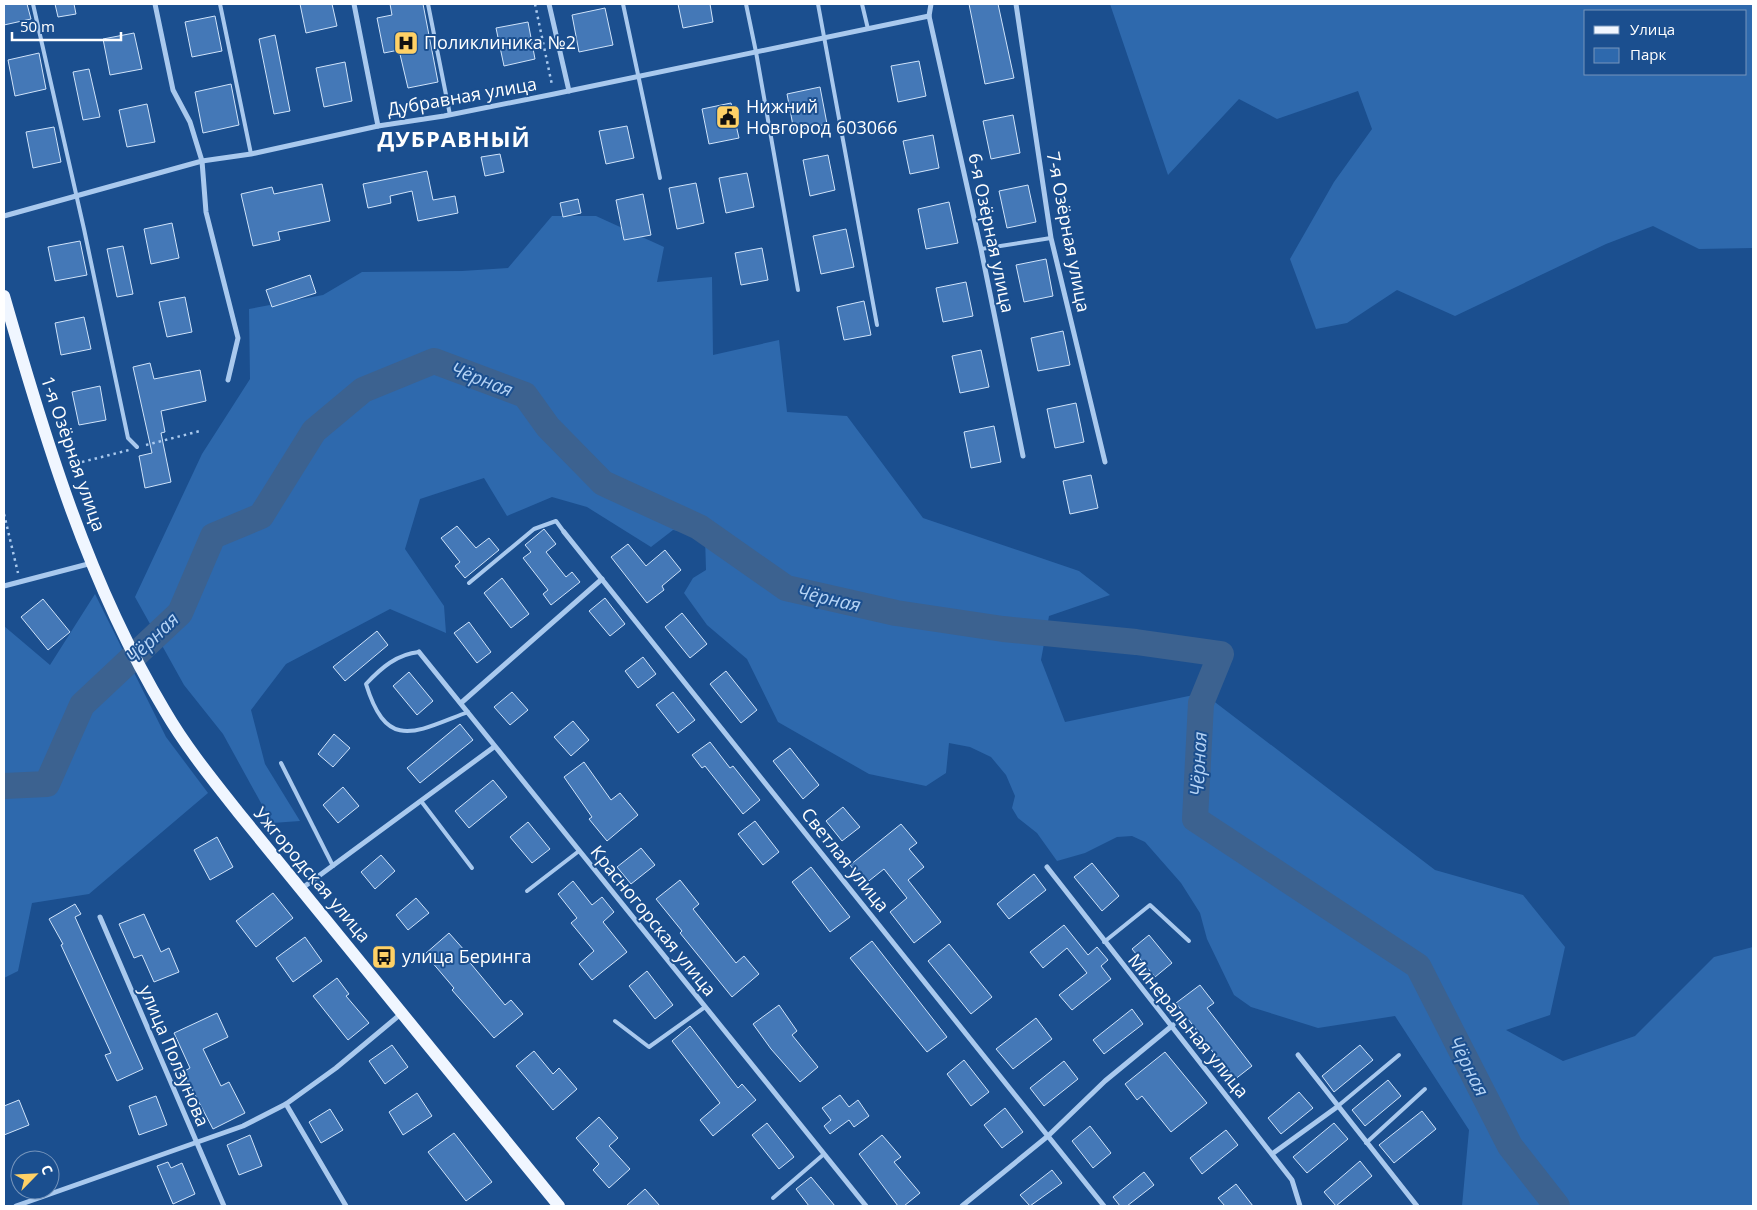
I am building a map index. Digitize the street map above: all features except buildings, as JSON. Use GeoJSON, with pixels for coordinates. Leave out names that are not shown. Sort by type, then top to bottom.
{"type":"FeatureCollection","features":[{"type":"Feature","properties":{"kind":"main road","name":"1-я Озёрная улица"},"geometry":{"type":"LineString","coordinates":[[4,296],[50,452],[92,563],[118,620]]}},
{"type":"Feature","properties":{"kind":"main road","name":"Ужгородская улица"},"geometry":{"type":"LineString","coordinates":[[118,620],[165,711],[192,753],[559,1206]]}},
{"type":"Feature","properties":{"kind":"street"},"geometry":{"type":"LineString","coordinates":[[155,4],[173,90],[190,122],[202,161],[206,212],[238,338],[228,380]]}},
{"type":"Feature","properties":{"kind":"street"},"geometry":{"type":"LineString","coordinates":[[354,4],[378,126]]}},
{"type":"Feature","properties":{"kind":"street"},"geometry":{"type":"LineString","coordinates":[[550,4],[569,90]]}},
{"type":"Feature","properties":{"kind":"street","name":"6-я Озёрная улица"},"geometry":{"type":"LineString","coordinates":[[930,4],[929,16],[981,249],[1023,456]]}},
{"type":"Feature","properties":{"kind":"street","name":"7-я Озёрная улица"},"geometry":{"type":"LineString","coordinates":[[1016,4],[1051,238],[1105,462]]}},
{"type":"Feature","properties":{"kind":"street","name":"Дубравная улица"},"geometry":{"type":"LineString","coordinates":[[4,216],[76,194],[202,161],[251,154],[378,126],[554,94],[929,16]]}},
{"type":"Feature","properties":{"kind":"street","name":"Светлая улица"},"geometry":{"type":"LineString","coordinates":[[564,532],[1104,1206]]}},
{"type":"Feature","properties":{"kind":"street"},"geometry":{"type":"LineString","coordinates":[[4,586],[92,563]]}},
{"type":"Feature","properties":{"kind":"street"},"geometry":{"type":"LineString","coordinates":[[461,703],[602,579]]}},
{"type":"Feature","properties":{"kind":"street","name":"Красногорская улица"},"geometry":{"type":"LineString","coordinates":[[419,652],[578,852],[866,1206]]}},
{"type":"Feature","properties":{"kind":"street"},"geometry":{"type":"LineString","coordinates":[[301,889],[494,747]]}},
{"type":"Feature","properties":{"kind":"street","name":"Минеральная улица"},"geometry":{"type":"LineString","coordinates":[[1047,867],[1104,942],[1173,1025],[1292,1180],[1300,1206]]}},
{"type":"Feature","properties":{"kind":"street","name":"улица Ползунова"},"geometry":{"type":"LineString","coordinates":[[100,917],[224,1206]]}},
{"type":"Feature","properties":{"kind":"street"},"geometry":{"type":"LineString","coordinates":[[16,1206],[243,1126],[286,1104],[336,1068],[403,1013]]}},
{"type":"Feature","properties":{"kind":"street"},"geometry":{"type":"LineString","coordinates":[[962,1206],[1048,1136],[1105,1081],[1173,1025]]}},
{"type":"Feature","properties":{"kind":"street"},"geometry":{"type":"LineString","coordinates":[[1298,1055],[1417,1206]]}},
{"type":"Feature","properties":{"kind":"street"},"geometry":{"type":"LineString","coordinates":[[286,1104],[346,1206]]}},
{"type":"Feature","properties":{"kind":"street"},"geometry":{"type":"LineString","coordinates":[[1272,1154],[1337,1106]]}},
{"type":"Feature","properties":{"kind":"lane"},"geometry":{"type":"LineString","coordinates":[[33,4],[128,438],[137,447]]}},
{"type":"Feature","properties":{"kind":"lane"},"geometry":{"type":"LineString","coordinates":[[220,4],[251,154]]}},
{"type":"Feature","properties":{"kind":"lane"},"geometry":{"type":"LineString","coordinates":[[428,4],[450,114]]}},
{"type":"Feature","properties":{"kind":"lane"},"geometry":{"type":"LineString","coordinates":[[623,4],[660,178]]}},
{"type":"Feature","properties":{"kind":"lane"},"geometry":{"type":"LineString","coordinates":[[746,4],[798,290]]}},
{"type":"Feature","properties":{"kind":"lane"},"geometry":{"type":"LineString","coordinates":[[818,4],[877,325]]}},
{"type":"Feature","properties":{"kind":"lane"},"geometry":{"type":"LineString","coordinates":[[862,4],[868,29]]}},
{"type":"Feature","properties":{"kind":"lane"},"geometry":{"type":"LineString","coordinates":[[981,249],[1051,238]]}},
{"type":"Feature","properties":{"kind":"lane"},"geometry":{"type":"LineString","coordinates":[[469,583],[534,529],[556,521],[564,532]]}},
{"type":"Feature","properties":{"kind":"lane"},"geometry":{"type":"LineString","coordinates":[[419,652],[405,653],[378,671],[366,684],[380,718],[399,732],[420,731],[468,712]]}},
{"type":"Feature","properties":{"kind":"lane"},"geometry":{"type":"LineString","coordinates":[[282,763],[333,866]]}},
{"type":"Feature","properties":{"kind":"lane"},"geometry":{"type":"LineString","coordinates":[[421,802],[472,868]]}},
{"type":"Feature","properties":{"kind":"lane"},"geometry":{"type":"LineString","coordinates":[[527,891],[578,852]]}},
{"type":"Feature","properties":{"kind":"lane"},"geometry":{"type":"LineString","coordinates":[[1104,942],[1150,905],[1189,941]]}},
{"type":"Feature","properties":{"kind":"lane"},"geometry":{"type":"LineString","coordinates":[[615,1021],[649,1047],[705,1007]]}},
{"type":"Feature","properties":{"kind":"lane"},"geometry":{"type":"LineString","coordinates":[[1337,1106],[1399,1055]]}},
{"type":"Feature","properties":{"kind":"lane"},"geometry":{"type":"LineString","coordinates":[[1366,1143],[1425,1089]]}},
{"type":"Feature","properties":{"kind":"lane"},"geometry":{"type":"LineString","coordinates":[[773,1198],[824,1154]]}},
{"type":"Feature","properties":{"kind":"path"},"geometry":{"type":"LineString","coordinates":[[535,4],[554,94]]}},
{"type":"Feature","properties":{"kind":"path"},"geometry":{"type":"LineString","coordinates":[[82,462],[200,431]]}},
{"type":"Feature","properties":{"kind":"path"},"geometry":{"type":"LineString","coordinates":[[4,514],[20,582]]}},
{"type":"Feature","properties":{"kind":"green space"},"geometry":{"type":"Polygon","coordinates":[[[1110,4],[1753,4],[1753,248],[1699,249],[1653,226],[1606,244],[1455,316],[1397,290],[1347,323],[1316,329],[1290,259],[1334,182],[1372,129],[1358,91],[1277,119],[1239,99],[1168,175],[1110,4]]]}},
{"type":"Feature","properties":{"kind":"green space"},"geometry":{"type":"Polygon","coordinates":[[[552,216],[596,216],[664,247],[657,282],[712,277],[713,355],[779,340],[787,412],[847,416],[923,518],[1079,571],[1110,595],[1049,616],[1041,660],[1065,722],[1203,693],[1435,870],[1523,895],[1565,947],[1550,1015],[1506,1030],[1563,1061],[1635,1036],[1714,957],[1753,947],[1753,1206],[1462,1206],[1469,1130],[1395,1016],[1318,1028],[1251,1007],[1234,995],[1207,939],[1200,913],[1181,883],[1145,842],[1132,836],[1117,837],[1085,853],[1057,861],[1037,833],[1018,818],[1012,808],[1015,796],[1006,775],[991,757],[970,747],[949,743],[946,773],[926,786],[869,774],[778,722],[747,659],[707,625],[684,593],[693,578],[706,570],[705,536],[673,530],[651,547],[587,507],[552,497],[507,516],[484,478],[420,499],[405,549],[444,606],[446,633],[390,609],[286,664],[251,710],[265,764],[300,821],[272,823],[223,734],[184,685],[135,597],[202,454],[250,379],[249,309],[323,295],[362,272],[462,271],[508,268],[552,216]]]}},
{"type":"Feature","properties":{"kind":"green space"},"geometry":{"type":"Polygon","coordinates":[[[95,594],[166,737],[208,793],[89,894],[32,903],[18,971],[4,978],[4,626],[50,665],[95,594]]]}},
{"type":"Feature","properties":{"kind":"waterway","name":"Чёрная"},"geometry":{"type":"LineString","coordinates":[[4,786],[47,784],[82,705],[180,613],[213,536],[261,516],[314,431],[363,390],[434,361],[525,395],[548,427],[603,483],[699,527],[786,588],[896,613],[1003,629],[1136,642],[1221,654],[1201,703],[1195,819],[1418,966],[1510,1146],[1557,1206]]}},
{"type":"Feature","properties":{"kind":"place","name":"Поликлиника №2"},"geometry":{"type":"Point","coordinates":[406,43]}},
{"type":"Feature","properties":{"kind":"place","name":"Нижний Новгород 603066"},"geometry":{"type":"Point","coordinates":[728,117]}},
{"type":"Feature","properties":{"kind":"place","name":"улица Беринга"},"geometry":{"type":"Point","coordinates":[384,957]}},
{"type":"Feature","properties":{"kind":"district","name":"ДУБРАВНЫЙ"},"geometry":{"type":"Point","coordinates":[454,139]}}]}
